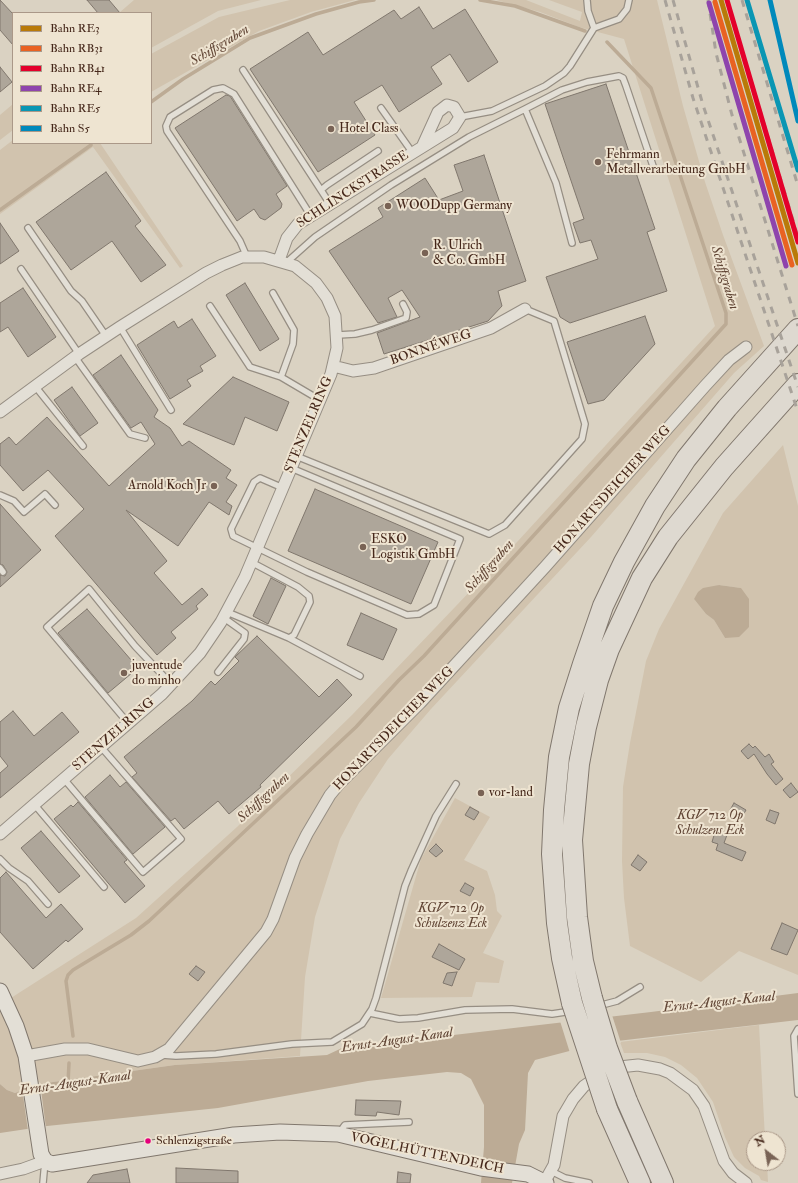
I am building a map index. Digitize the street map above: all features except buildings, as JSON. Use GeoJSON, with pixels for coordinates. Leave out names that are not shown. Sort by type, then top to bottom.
{"type":"FeatureCollection","features":[{"type":"Feature","properties":{"kind":"highway"},"geometry":{"type":"LineString","coordinates":[[640,1183],[607,1109],[572,1003],[562,958],[557,923],[552,854],[554,810],[560,757],[569,708],[604,606],[615,581],[655,506],[686,459],[728,408],[798,329]]}},
{"type":"Feature","properties":{"kind":"highway"},"geometry":{"type":"LineString","coordinates":[[663,1183],[627,1101],[607,1048],[583,961],[577,917],[572,840],[579,764],[586,727],[598,680],[609,648],[642,578],[668,537],[724,467],[798,384]]}},
{"type":"Feature","properties":{"kind":"street","name":"SCHLINCKSTRASSE"},"geometry":{"type":"LineString","coordinates":[[283,261],[290,233],[298,224],[423,145],[453,128],[460,117],[454,107],[447,106],[442,108],[434,119],[423,145]]}},
{"type":"Feature","properties":{"kind":"street","name":"STENZELRING"},"geometry":{"type":"LineString","coordinates":[[0,412],[106,336],[206,273],[232,260],[247,257],[264,257],[283,261],[310,277],[322,291],[335,316],[338,335],[333,366],[283,488],[226,615],[200,653],[172,685],[0,833]]}},
{"type":"Feature","properties":{"kind":"street","name":"BONNÉWEG"},"geometry":{"type":"LineString","coordinates":[[333,366],[353,371],[374,368],[491,328],[525,309]]}},
{"type":"Feature","properties":{"kind":"street","name":"HONARTSDEICHER WEG"},"geometry":{"type":"LineString","coordinates":[[26,1056],[77,1049],[88,1049],[138,1061],[160,1055],[175,1042],[262,939],[273,919],[290,870],[307,834],[339,784],[420,703],[705,386],[734,356],[746,347]]}},
{"type":"Feature","properties":{"kind":"street"},"geometry":{"type":"LineString","coordinates":[[0,991],[16,1026],[26,1056],[31,1080],[41,1154],[45,1161],[23,1170],[0,1174]]}},
{"type":"Feature","properties":{"kind":"street"},"geometry":{"type":"LineString","coordinates":[[547,1178],[558,1150],[563,1116],[573,1099],[584,1086],[600,1075],[619,1067],[638,1065],[660,1069],[670,1073],[693,1090],[704,1106],[724,1161],[733,1173],[746,1183]]}},
{"type":"Feature","properties":{"kind":"street","name":"VOGELHÜTTENDEICH"},"geometry":{"type":"LineString","coordinates":[[45,1161],[58,1165],[149,1148],[234,1135],[280,1132],[338,1134],[481,1168],[547,1178]]}},
{"type":"Feature","properties":{"kind":"lane"},"geometry":{"type":"LineString","coordinates":[[587,0],[588,11],[594,28]]}},
{"type":"Feature","properties":{"kind":"lane"},"geometry":{"type":"LineString","coordinates":[[460,117],[483,114],[504,106],[564,73],[594,28],[619,19],[624,14],[629,1]]}},
{"type":"Feature","properties":{"kind":"lane"},"geometry":{"type":"LineString","coordinates":[[243,70],[330,204]]}},
{"type":"Feature","properties":{"kind":"lane"},"geometry":{"type":"LineString","coordinates":[[283,261],[315,237],[391,186],[469,137],[562,90],[587,82],[619,76],[623,78],[653,166]]}},
{"type":"Feature","properties":{"kind":"lane"},"geometry":{"type":"LineString","coordinates":[[247,257],[240,241],[167,131],[166,126],[170,118],[212,90],[223,88],[234,94],[311,216]]}},
{"type":"Feature","properties":{"kind":"lane"},"geometry":{"type":"LineString","coordinates":[[381,108],[412,152]]}},
{"type":"Feature","properties":{"kind":"lane"},"geometry":{"type":"LineString","coordinates":[[525,109],[556,183],[572,243]]}},
{"type":"Feature","properties":{"kind":"lane"},"geometry":{"type":"LineString","coordinates":[[321,190],[327,184],[378,151]]}},
{"type":"Feature","properties":{"kind":"lane"},"geometry":{"type":"LineString","coordinates":[[28,228],[71,292],[82,301],[106,336]]}},
{"type":"Feature","properties":{"kind":"lane"},"geometry":{"type":"LineString","coordinates":[[21,269],[77,356],[130,434],[145,438]]}},
{"type":"Feature","properties":{"kind":"lane"},"geometry":{"type":"LineString","coordinates":[[273,293],[294,330],[293,344],[281,377]]}},
{"type":"Feature","properties":{"kind":"lane"},"geometry":{"type":"LineString","coordinates":[[338,335],[355,334],[372,330],[406,318],[407,312],[402,304]]}},
{"type":"Feature","properties":{"kind":"lane"},"geometry":{"type":"LineString","coordinates":[[210,306],[250,367],[281,377],[320,400]]}},
{"type":"Feature","properties":{"kind":"lane"},"geometry":{"type":"LineString","coordinates":[[296,456],[489,534],[505,525],[582,439],[585,424],[554,321],[525,309]]}},
{"type":"Feature","properties":{"kind":"lane"},"geometry":{"type":"LineString","coordinates":[[120,327],[171,410]]}},
{"type":"Feature","properties":{"kind":"lane"},"geometry":{"type":"LineString","coordinates":[[35,386],[83,446]]}},
{"type":"Feature","properties":{"kind":"lane"},"geometry":{"type":"LineString","coordinates":[[283,488],[260,478],[254,482],[231,530],[234,536],[307,572],[407,615],[419,614],[434,605],[460,539],[291,468]]}},
{"type":"Feature","properties":{"kind":"lane"},"geometry":{"type":"LineString","coordinates":[[0,495],[14,501],[24,512],[45,494],[55,505]]}},
{"type":"Feature","properties":{"kind":"lane"},"geometry":{"type":"LineString","coordinates":[[251,562],[298,587],[309,596],[310,602],[294,636],[289,638]]}},
{"type":"Feature","properties":{"kind":"lane"},"geometry":{"type":"LineString","coordinates":[[128,723],[47,627],[89,589],[135,646],[172,685]]}},
{"type":"Feature","properties":{"kind":"lane"},"geometry":{"type":"LineString","coordinates":[[226,615],[289,638],[360,676]]}},
{"type":"Feature","properties":{"kind":"lane"},"geometry":{"type":"LineString","coordinates":[[218,672],[244,639],[245,633],[226,615]]}},
{"type":"Feature","properties":{"kind":"lane"},"geometry":{"type":"LineString","coordinates":[[64,779],[143,872],[181,839],[101,747]]}},
{"type":"Feature","properties":{"kind":"lane"},"geometry":{"type":"LineString","coordinates":[[160,1055],[176,1056],[216,1054],[292,1044],[332,1042],[357,1029],[370,1013],[376,998],[405,886],[411,870],[436,816],[456,784]]}},
{"type":"Feature","properties":{"kind":"lane"},"geometry":{"type":"LineString","coordinates":[[34,804],[104,887]]}},
{"type":"Feature","properties":{"kind":"lane"},"geometry":{"type":"LineString","coordinates":[[0,859],[9,868],[28,880],[48,904]]}},
{"type":"Feature","properties":{"kind":"lane"},"geometry":{"type":"LineString","coordinates":[[370,1013],[399,1019],[418,1018],[466,1010],[512,1009],[552,1014],[585,1009],[617,1001],[640,987]]}},
{"type":"Feature","properties":{"kind":"lane"},"geometry":{"type":"LineString","coordinates":[[798,1028],[794,1036],[798,1094]]}},
{"type":"Feature","properties":{"kind":"lane"},"geometry":{"type":"LineString","coordinates":[[338,1134],[345,1125],[409,1122]]}},
{"type":"Feature","properties":{"kind":"lane"},"geometry":{"type":"LineString","coordinates":[[43,1183],[45,1161]]}},
{"type":"Feature","properties":{"kind":"lane"},"geometry":{"type":"LineString","coordinates":[[547,1178],[565,1178],[589,1183]]}},
{"type":"Feature","properties":{"kind":"green space"},"geometry":{"type":"Polygon","coordinates":[[[134,0],[261,0],[218,11],[152,47],[152,12],[120,12],[134,0]]]}},
{"type":"Feature","properties":{"kind":"green space"},"geometry":{"type":"Polygon","coordinates":[[[290,0],[355,0],[311,12],[259,31],[152,91],[152,53],[219,17],[290,0]]]}},
{"type":"Feature","properties":{"kind":"green space"},"geometry":{"type":"Polygon","coordinates":[[[496,0],[526,0],[580,21],[582,12],[549,0],[657,0],[683,106],[705,182],[764,346],[734,373],[591,537],[431,709],[388,759],[359,803],[340,839],[315,917],[305,977],[300,1056],[175,1065],[39,1084],[15,1093],[7,1090],[0,1084],[0,1005],[136,918],[237,827],[352,715],[518,541],[715,326],[624,39],[579,27],[540,12],[496,0]]]}},
{"type":"Feature","properties":{"kind":"green space"},"geometry":{"type":"Polygon","coordinates":[[[12,105],[12,131],[0,140],[0,115],[12,105]]]}},
{"type":"Feature","properties":{"kind":"green space"},"geometry":{"type":"Polygon","coordinates":[[[12,141],[12,144],[101,144],[183,266],[180,268],[93,147],[0,214],[0,150],[12,141]]]}},
{"type":"Feature","properties":{"kind":"green space","name":"KGV 712 Op Schulzens Eck"},"geometry":{"type":"Polygon","coordinates":[[[783,445],[798,506],[798,975],[739,951],[701,982],[630,946],[624,898],[622,861],[623,787],[646,661],[659,629],[723,513],[783,445]],[[719,585],[694,599],[706,614],[714,620],[725,638],[741,588],[719,585]]]}},
{"type":"Feature","properties":{"kind":"green space","name":"KGV 712 Op Schulzenz Eck"},"geometry":{"type":"Polygon","coordinates":[[[455,798],[490,817],[464,860],[487,871],[495,895],[497,911],[502,916],[483,953],[504,961],[499,983],[476,982],[472,997],[381,998],[421,859],[455,798]]]}},
{"type":"Feature","properties":{"kind":"green space"},"geometry":{"type":"Polygon","coordinates":[[[759,1025],[765,1131],[746,1131],[746,1169],[734,1157],[725,1137],[713,1102],[697,1078],[681,1065],[665,1057],[647,1053],[624,1053],[620,1042],[759,1025]]]}},
{"type":"Feature","properties":{"kind":"green space"},"geometry":{"type":"Polygon","coordinates":[[[750,1171],[767,1171],[768,1182],[761,1180],[759,1176],[750,1171]]]}},
{"type":"Feature","properties":{"kind":"water"},"geometry":{"type":"Polygon","coordinates":[[[719,585],[741,588],[749,599],[749,627],[739,637],[725,638],[714,620],[706,614],[694,599],[698,592],[703,588],[719,585]]]}},
{"type":"Feature","properties":{"kind":"water","name":"Ernst-August-Kanal"},"geometry":{"type":"Polygon","coordinates":[[[798,993],[798,1020],[600,1043],[535,1060],[528,1073],[525,1130],[519,1144],[512,1183],[481,1183],[484,1147],[484,1105],[471,1079],[461,1073],[447,1072],[368,1081],[218,1108],[47,1126],[0,1133],[0,1084],[7,1090],[15,1093],[39,1084],[175,1065],[327,1055],[342,1048],[651,1012],[798,993]]]}},
{"type":"Feature","properties":{"kind":"pier"},"geometry":{"type":"Polygon","coordinates":[[[612,1015],[621,1043],[600,1045],[570,1053],[560,1021],[612,1015]]]}},
{"type":"Feature","properties":{"kind":"pier"},"geometry":{"type":"Polygon","coordinates":[[[40,1082],[46,1128],[28,1131],[22,1088],[40,1082]]]}},
{"type":"Feature","properties":{"kind":"waterway","name":"Schiffsgraben"},"geometry":{"type":"LineString","coordinates":[[152,101],[183,79],[250,38],[316,14],[359,2],[374,0]]}},
{"type":"Feature","properties":{"kind":"waterway","name":"Schiffsgraben"},"geometry":{"type":"LineString","coordinates":[[480,0],[515,6],[585,31]]}},
{"type":"Feature","properties":{"kind":"waterway","name":"Schiffsgraben"},"geometry":{"type":"LineString","coordinates":[[73,1036],[66,981],[68,975],[73,970],[131,935],[149,921],[356,727],[399,680],[424,656],[726,324],[726,313],[651,88],[607,42]]}},
{"type":"Feature","properties":{"kind":"waterway","name":"Schiffsgraben"},"geometry":{"type":"LineString","coordinates":[[0,210],[91,145]]}},
{"type":"Feature","properties":{"kind":"waterway","name":"Schiffsgraben"},"geometry":{"type":"LineString","coordinates":[[68,1083],[69,1063]]}},
{"type":"Feature","properties":{"kind":"railway"},"geometry":{"type":"LineString","coordinates":[[665,0],[693,98],[798,412]]}},
{"type":"Feature","properties":{"kind":"railway"},"geometry":{"type":"LineString","coordinates":[[673,0],[703,105],[798,387]]}},
{"type":"Feature","properties":{"kind":"railway"},"geometry":{"type":"LineString","coordinates":[[708,0],[716,53],[732,115],[798,326]]}},
{"type":"Feature","properties":{"kind":"railway"},"geometry":{"type":"LineString","coordinates":[[727,0],[798,237]]}},
{"type":"Feature","properties":{"kind":"railway"},"geometry":{"type":"LineString","coordinates":[[742,0],[798,186]]}},
{"type":"Feature","properties":{"kind":"rail line","name":"RE3"},"geometry":{"type":"LineString","coordinates":[[721,0],[798,263]]}},
{"type":"Feature","properties":{"kind":"rail line","name":"RB41"},"geometry":{"type":"LineString","coordinates":[[727,0],[798,242]]}},
{"type":"Feature","properties":{"kind":"rail line","name":"RE5"},"geometry":{"type":"LineString","coordinates":[[747,0],[798,170]]}},
{"type":"Feature","properties":{"kind":"rail line","name":"S5"},"geometry":{"type":"LineString","coordinates":[[770,0],[798,121]]}},
{"type":"Feature","properties":{"kind":"rail line","name":"RB31"},"geometry":{"type":"LineString","coordinates":[[715,2],[792,265]]}},
{"type":"Feature","properties":{"kind":"rail line","name":"RE4"},"geometry":{"type":"LineString","coordinates":[[709,3],[786,266]]}},
{"type":"Feature","properties":{"kind":"place","name":"Hotel Class"},"geometry":{"type":"Point","coordinates":[331,129]}},
{"type":"Feature","properties":{"kind":"place","name":"Fehrmann Metallverarbeitung GmbH"},"geometry":{"type":"Point","coordinates":[598,162]}},
{"type":"Feature","properties":{"kind":"place","name":"WOODupp Germany"},"geometry":{"type":"Point","coordinates":[388,206]}},
{"type":"Feature","properties":{"kind":"place","name":"R. Ulrich & Co. GmbH"},"geometry":{"type":"Point","coordinates":[425,253]}},
{"type":"Feature","properties":{"kind":"place","name":"Arnold Koch Jr"},"geometry":{"type":"Point","coordinates":[214,486]}},
{"type":"Feature","properties":{"kind":"place","name":"ESKO Logistik GmbH"},"geometry":{"type":"Point","coordinates":[363,547]}},
{"type":"Feature","properties":{"kind":"place","name":"juventude do minho"},"geometry":{"type":"Point","coordinates":[124,673]}},
{"type":"Feature","properties":{"kind":"place","name":"vor-land"},"geometry":{"type":"Point","coordinates":[481,793]}},
{"type":"Feature","properties":{"kind":"place","name":"Schlenzigstraße"},"geometry":{"type":"Point","coordinates":[148,1141]}}]}
